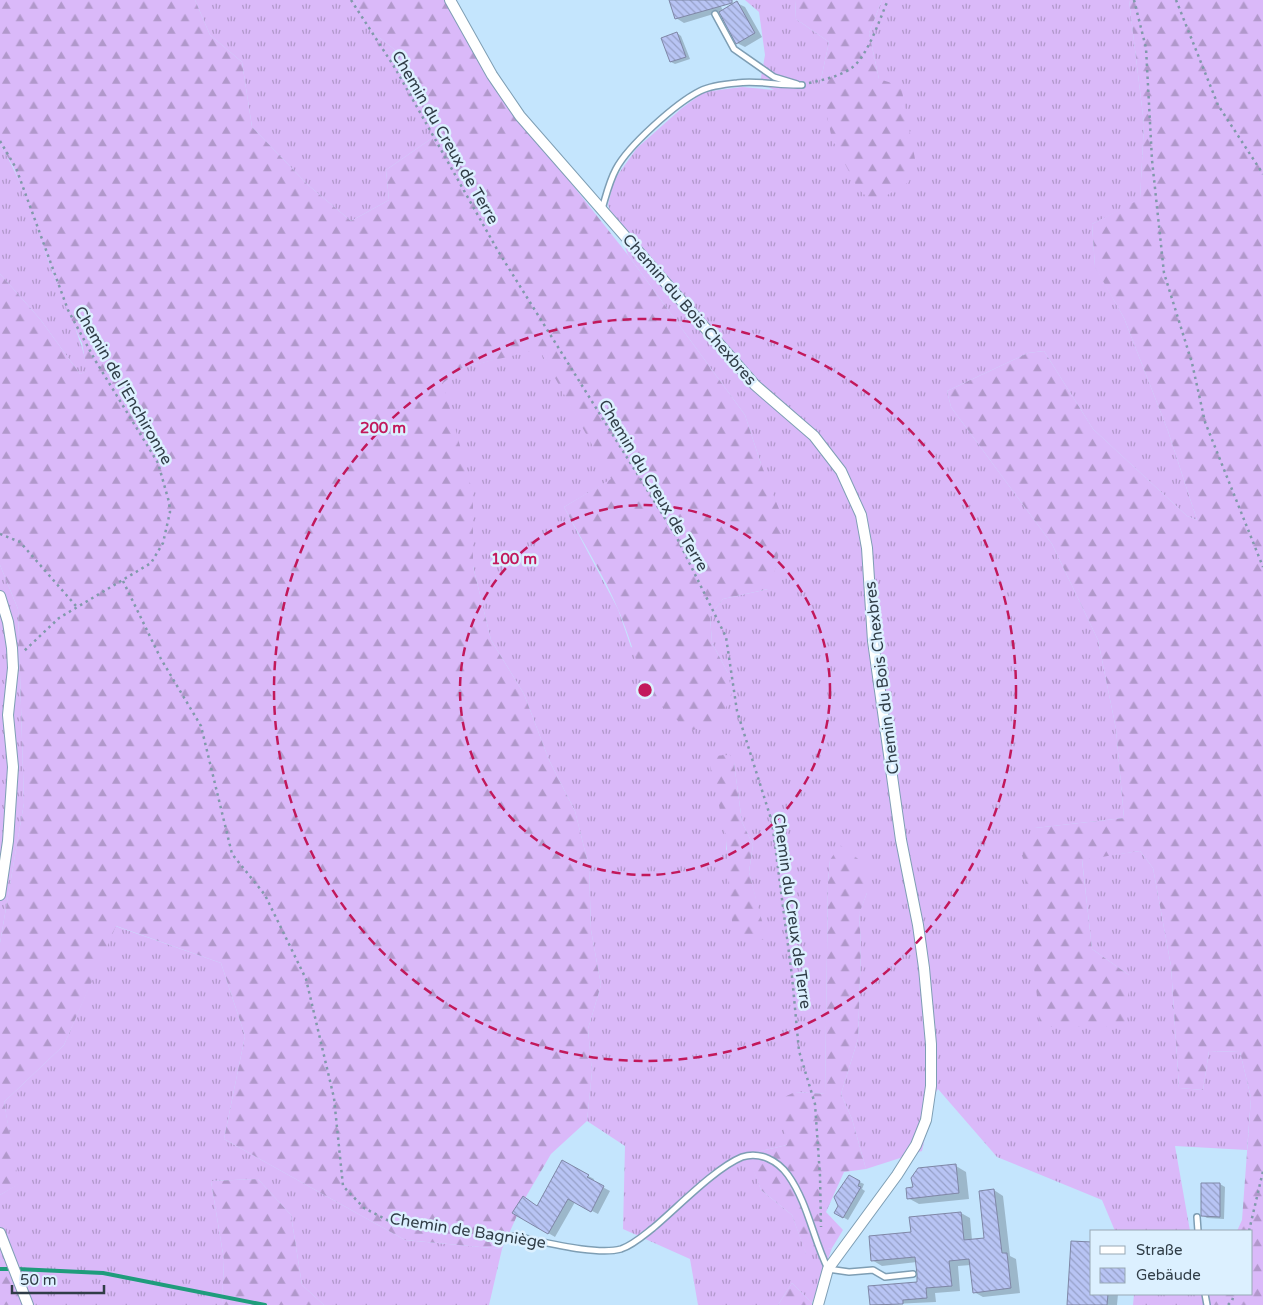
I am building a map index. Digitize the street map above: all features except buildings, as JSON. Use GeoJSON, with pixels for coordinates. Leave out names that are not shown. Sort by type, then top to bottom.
{"type":"FeatureCollection","features":[{"type":"Feature","properties":{"kind":"street","name":"Chemin du Bois Chexbres"},"geometry":{"type":"LineString","coordinates":[[450,0],[492,75],[520,116],[556,160],[755,385],[814,436],[829,454],[856,500],[864,528],[873,641],[901,840],[917,917],[924,968],[931,1086],[926,1120],[916,1145],[897,1175],[828,1269],[818,1305]]}},
{"type":"Feature","properties":{"kind":"street"},"geometry":{"type":"LineString","coordinates":[[0,596],[10,632],[13,668],[8,716],[13,788],[0,896]]}},
{"type":"Feature","properties":{"kind":"street"},"geometry":{"type":"LineString","coordinates":[[0,1233],[28,1305]]}},
{"type":"Feature","properties":{"kind":"lane"},"geometry":{"type":"LineString","coordinates":[[715,14],[734,49],[774,77],[802,85]]}},
{"type":"Feature","properties":{"kind":"lane"},"geometry":{"type":"LineString","coordinates":[[602,210],[607,189],[622,160],[661,119],[688,98],[702,90],[740,82],[785,86],[802,85]]}},
{"type":"Feature","properties":{"kind":"lane","name":"Chemin de Bagniège"},"geometry":{"type":"LineString","coordinates":[[513,1236],[605,1252],[624,1248],[644,1236],[716,1173],[743,1157],[765,1157],[779,1163],[799,1193],[814,1238],[828,1269]]}},
{"type":"Feature","properties":{"kind":"lane"},"geometry":{"type":"LineString","coordinates":[[1197,1217],[1198,1230]]}},
{"type":"Feature","properties":{"kind":"lane"},"geometry":{"type":"LineString","coordinates":[[828,1269],[849,1272],[873,1270],[886,1277],[913,1274]]}},
{"type":"Feature","properties":{"kind":"path","name":"Chemin du Creux de Terre"},"geometry":{"type":"LineString","coordinates":[[351,0],[395,68],[498,251],[676,536],[726,637],[738,711],[772,822],[792,976],[799,1051],[815,1104],[822,1229],[814,1238]]}},
{"type":"Feature","properties":{"kind":"path"},"geometry":{"type":"LineString","coordinates":[[802,85],[831,78],[852,68],[869,42],[888,0]]}},
{"type":"Feature","properties":{"kind":"path"},"geometry":{"type":"LineString","coordinates":[[1134,0],[1146,48],[1152,160],[1164,273],[1192,363],[1205,422],[1263,567]]}},
{"type":"Feature","properties":{"kind":"path"},"geometry":{"type":"LineString","coordinates":[[1176,0],[1218,105],[1263,174]]}},
{"type":"Feature","properties":{"kind":"path","name":"Chemin de l'Enchironne"},"geometry":{"type":"LineString","coordinates":[[0,141],[16,168],[68,310],[95,360],[151,450],[163,475],[170,512],[164,543],[151,563],[123,581],[76,606],[45,630],[22,653],[13,668]]}},
{"type":"Feature","properties":{"kind":"path"},"geometry":{"type":"LineString","coordinates":[[0,534],[20,542],[76,606]]}},
{"type":"Feature","properties":{"kind":"path","name":"Chemin de Bagniège"},"geometry":{"type":"LineString","coordinates":[[123,581],[161,659],[201,726],[232,854],[265,895],[306,979],[334,1098],[343,1186],[364,1208],[389,1220],[455,1231],[513,1236]]}},
{"type":"Feature","properties":{"kind":"path"},"geometry":{"type":"LineString","coordinates":[[1249,1230],[1263,1171]]}},
{"type":"Feature","properties":{"kind":"green space"},"geometry":{"type":"Polygon","coordinates":[[[0,0],[195,0],[210,35],[242,62],[252,127],[308,185],[351,221],[389,200],[386,170],[438,134],[399,53],[366,27],[355,0],[444,0],[505,100],[628,255],[745,415],[761,464],[783,519],[777,565],[768,589],[723,599],[710,616],[712,643],[728,673],[732,694],[720,721],[693,730],[676,719],[662,706],[652,692],[637,661],[612,596],[564,507],[611,479],[539,349],[462,368],[443,383],[473,494],[473,566],[491,640],[524,694],[549,760],[575,811],[589,867],[591,930],[601,985],[588,1029],[592,1072],[587,1121],[551,1154],[524,1200],[502,1249],[405,1240],[224,1139],[245,1036],[221,963],[116,926],[64,1045],[4,1102],[19,1184],[0,1195],[0,943],[24,803],[18,609],[0,565],[0,274],[40,319],[80,374],[87,371],[82,343],[67,310],[14,168],[0,144],[0,0]]]}},
{"type":"Feature","properties":{"kind":"green space"},"geometry":{"type":"Polygon","coordinates":[[[195,0],[355,0],[366,27],[399,53],[438,134],[386,170],[389,200],[351,221],[308,185],[252,127],[242,62],[210,35],[195,0]]]}},
{"type":"Feature","properties":{"kind":"green space"},"geometry":{"type":"Polygon","coordinates":[[[745,0],[795,0],[796,19],[829,42],[820,84],[879,79],[869,33],[882,0],[1129,0],[1144,124],[1140,200],[1092,224],[1095,266],[1124,318],[1168,431],[1197,520],[1187,516],[1093,429],[1044,351],[1028,353],[947,391],[951,407],[1052,544],[1098,640],[1116,729],[1124,818],[1035,828],[1040,1027],[1129,975],[1092,949],[1082,859],[1140,851],[1153,868],[1171,966],[1179,1088],[1203,1090],[1209,1051],[1240,1052],[1251,1098],[1247,1150],[1175,1146],[1190,1230],[1115,1230],[1102,1200],[997,1157],[938,1089],[934,1095],[922,1151],[866,1169],[852,1119],[841,1094],[858,1039],[861,945],[859,913],[867,893],[830,860],[828,882],[825,1094],[795,1092],[787,1145],[748,1154],[761,1190],[792,1215],[806,1253],[832,1248],[812,1303],[792,1283],[778,1305],[698,1305],[690,1259],[623,1229],[625,1146],[587,1121],[592,1072],[588,1029],[601,985],[591,930],[589,867],[575,811],[549,760],[524,694],[491,640],[473,566],[472,494],[442,383],[462,368],[539,348],[612,479],[564,507],[618,609],[631,647],[728,673],[712,643],[710,616],[723,599],[768,589],[761,464],[745,415],[628,255],[608,205],[614,180],[637,148],[682,108],[704,92],[742,87],[774,90],[760,83],[765,55],[759,12],[745,0]],[[734,763],[726,849],[766,940],[749,872],[753,845],[742,822],[734,763]]]}},
{"type":"Feature","properties":{"kind":"green space"},"geometry":{"type":"Polygon","coordinates":[[[795,0],[882,0],[869,33],[879,79],[901,86],[915,159],[909,182],[874,203],[858,189],[832,139],[820,84],[829,42],[796,19],[795,0]]]}},
{"type":"Feature","properties":{"kind":"green space"},"geometry":{"type":"Polygon","coordinates":[[[1129,0],[1263,0],[1263,1305],[1213,1305],[1213,1295],[1253,1295],[1253,1230],[1237,1230],[1242,1220],[1251,1098],[1240,1052],[1209,1051],[1203,1090],[1179,1088],[1171,966],[1153,868],[1140,851],[1082,860],[1092,949],[1129,975],[1127,1026],[1040,1027],[1022,847],[1035,828],[1124,818],[1116,729],[1098,640],[1052,544],[951,407],[947,391],[1028,353],[1044,351],[1093,429],[1187,516],[1197,520],[1168,431],[1124,318],[1095,267],[1092,224],[1140,199],[1144,124],[1129,0]]]}},
{"type":"Feature","properties":{"kind":"green space"},"geometry":{"type":"Polygon","coordinates":[[[0,144],[23,190],[77,333],[88,371],[80,374],[40,319],[0,274],[0,144]]]}},
{"type":"Feature","properties":{"kind":"green space"},"geometry":{"type":"Polygon","coordinates":[[[0,565],[18,609],[24,803],[0,943],[0,565]]]}},
{"type":"Feature","properties":{"kind":"green space"},"geometry":{"type":"Polygon","coordinates":[[[730,755],[734,763],[742,822],[753,845],[749,872],[767,940],[733,937],[726,837],[708,756],[730,755]]]}},
{"type":"Feature","properties":{"kind":"green space"},"geometry":{"type":"Polygon","coordinates":[[[840,845],[866,865],[867,893],[859,914],[861,945],[858,1039],[841,1094],[852,1119],[866,1169],[844,1172],[826,1212],[843,1230],[832,1248],[806,1254],[792,1215],[761,1190],[747,1154],[787,1145],[780,1099],[795,1092],[825,1094],[828,882],[830,860],[840,845]]]}},
{"type":"Feature","properties":{"kind":"green space"},"geometry":{"type":"Polygon","coordinates":[[[115,926],[221,963],[245,1036],[224,1139],[405,1240],[502,1249],[489,1305],[324,1305],[302,1285],[291,1215],[258,1179],[211,1181],[224,1260],[222,1305],[27,1305],[0,1258],[0,1195],[18,1184],[4,1102],[64,1045],[115,926]]]}},
{"type":"Feature","properties":{"kind":"green space"},"geometry":{"type":"Polygon","coordinates":[[[258,1179],[291,1215],[302,1285],[324,1305],[222,1305],[224,1260],[211,1181],[258,1179]]]}},
{"type":"Feature","properties":{"kind":"green space"},"geometry":{"type":"Polygon","coordinates":[[[0,1258],[27,1305],[0,1305],[0,1258]]]}},
{"type":"Feature","properties":{"kind":"green space"},"geometry":{"type":"Polygon","coordinates":[[[792,1283],[812,1303],[812,1305],[778,1305],[792,1283]]]}},
{"type":"Feature","properties":{"kind":"green space"},"geometry":{"type":"Polygon","coordinates":[[[1134,1295],[1213,1295],[1213,1305],[1133,1305],[1134,1295]]]}},
{"type":"Feature","properties":{"kind":"waterway"},"geometry":{"type":"LineString","coordinates":[[0,1269],[10,1269]]}},
{"type":"Feature","properties":{"kind":"waterway"},"geometry":{"type":"LineString","coordinates":[[17,1269],[103,1273],[265,1305]]}}]}
